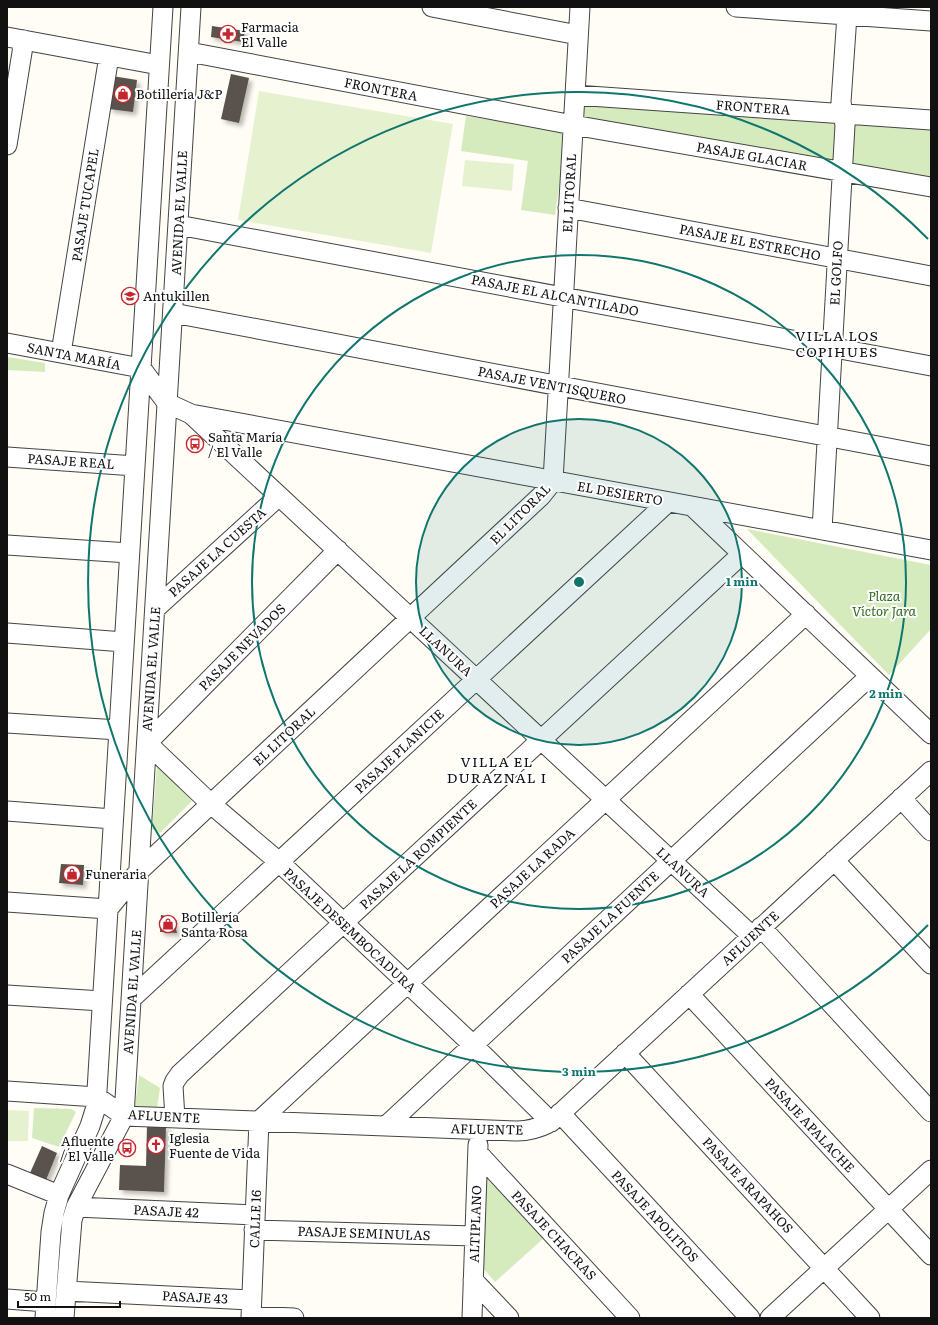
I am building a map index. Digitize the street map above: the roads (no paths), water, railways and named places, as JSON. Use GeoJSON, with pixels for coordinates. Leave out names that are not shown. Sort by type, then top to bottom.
{"type":"FeatureCollection","features":[{"type":"Feature","properties":{"kind":"street"},"geometry":{"type":"LineString","coordinates":[[7,1299],[45,1310],[51,1232],[54,1213],[59,1195],[90,1126],[96,1107],[163,7]]}},
{"type":"Feature","properties":{"kind":"street","name":"AVENIDA EL VALLE"},"geometry":{"type":"LineString","coordinates":[[64,1318],[72,1220],[76,1207],[124,1116],[191,7]]}},
{"type":"Feature","properties":{"kind":"street"},"geometry":{"type":"LineString","coordinates":[[432,7],[578,35]]}},
{"type":"Feature","properties":{"kind":"street","name":"EL LITORAL"},"geometry":{"type":"LineString","coordinates":[[108,909],[139,871],[541,496],[553,481],[580,7]]}},
{"type":"Feature","properties":{"kind":"street"},"geometry":{"type":"LineString","coordinates":[[736,7],[931,22]]}},
{"type":"Feature","properties":{"kind":"street","name":"EL GOLFO"},"geometry":{"type":"LineString","coordinates":[[822,530],[845,125],[841,102],[847,15]]}},
{"type":"Feature","properties":{"kind":"street"},"geometry":{"type":"LineString","coordinates":[[7,145],[16,38],[159,65]]}},
{"type":"Feature","properties":{"kind":"street","name":"FRONTERA"},"geometry":{"type":"LineString","coordinates":[[188,52],[573,125]]}},
{"type":"Feature","properties":{"kind":"street","name":"PASAJE TUCAPEL"},"geometry":{"type":"LineString","coordinates":[[61,353],[109,56]]}},
{"type":"Feature","properties":{"kind":"street","name":"FRONTERA"},"geometry":{"type":"LineString","coordinates":[[575,95],[931,120]]}},
{"type":"Feature","properties":{"kind":"street","name":"PASAJE GLACIAR"},"geometry":{"type":"LineString","coordinates":[[573,125],[931,187]]}},
{"type":"Feature","properties":{"kind":"street","name":"PASAJE EL ESTRECHO"},"geometry":{"type":"LineString","coordinates":[[568,208],[931,276]]}},
{"type":"Feature","properties":{"kind":"street","name":"PASAJE EL ALCANTILADO"},"geometry":{"type":"LineString","coordinates":[[178,226],[931,366]]}},
{"type":"Feature","properties":{"kind":"street","name":"PASAJE VENTISQUERO"},"geometry":{"type":"LineString","coordinates":[[173,313],[931,456]]}},
{"type":"Feature","properties":{"kind":"street","name":"SANTA MARÍA"},"geometry":{"type":"LineString","coordinates":[[7,343],[141,368]]}},
{"type":"Feature","properties":{"kind":"street","name":"LLANURA"},"geometry":{"type":"LineString","coordinates":[[141,368],[167,403],[191,414],[671,861],[756,932],[931,1112]]}},
{"type":"Feature","properties":{"kind":"street","name":"EL DESIERTO"},"geometry":{"type":"LineString","coordinates":[[191,414],[931,550]]}},
{"type":"Feature","properties":{"kind":"street","name":"PASAJE REAL"},"geometry":{"type":"LineString","coordinates":[[7,457],[135,466]]}},
{"type":"Feature","properties":{"kind":"street","name":"PASAJE LA CUESTA"},"geometry":{"type":"LineString","coordinates":[[155,609],[279,496]]}},
{"type":"Feature","properties":{"kind":"street","name":"PASAJE PLANICIE"},"geometry":{"type":"LineString","coordinates":[[131,999],[668,502]]}},
{"type":"Feature","properties":{"kind":"street"},"geometry":{"type":"LineString","coordinates":[[693,507],[931,734]]}},
{"type":"Feature","properties":{"kind":"street"},"geometry":{"type":"LineString","coordinates":[[7,545],[129,553]]}},
{"type":"Feature","properties":{"kind":"street","name":"PASAJE NEVADOS"},"geometry":{"type":"LineString","coordinates":[[146,743],[338,550]]}},
{"type":"Feature","properties":{"kind":"street","name":"PASAJE LA ROMPIENTE"},"geometry":{"type":"LineString","coordinates":[[175,1118],[173,1086],[177,1077],[742,554]]}},
{"type":"Feature","properties":{"kind":"street","name":"PASAJE LA RADA"},"geometry":{"type":"LineString","coordinates":[[259,1121],[806,614]]}},
{"type":"Feature","properties":{"kind":"street"},"geometry":{"type":"LineString","coordinates":[[7,633],[124,642]]}},
{"type":"Feature","properties":{"kind":"street","name":"PASAJE LA FUENTE"},"geometry":{"type":"LineString","coordinates":[[386,1126],[870,676]]}},
{"type":"Feature","properties":{"kind":"street"},"geometry":{"type":"LineString","coordinates":[[7,723],[118,736],[146,743]]}},
{"type":"Feature","properties":{"kind":"street","name":"PASAJE DESEMBOCADURA"},"geometry":{"type":"LineString","coordinates":[[146,743],[210,804],[279,862],[473,1046],[555,1117]]}},
{"type":"Feature","properties":{"kind":"street","name":"AFLUENTE"},"geometry":{"type":"LineString","coordinates":[[96,1097],[124,1116],[478,1130],[526,1131],[536,1129],[555,1117],[931,771]]}},
{"type":"Feature","properties":{"kind":"street"},"geometry":{"type":"LineString","coordinates":[[901,798],[931,831]]}},
{"type":"Feature","properties":{"kind":"street"},"geometry":{"type":"LineString","coordinates":[[7,811],[113,819]]}},
{"type":"Feature","properties":{"kind":"street"},"geometry":{"type":"LineString","coordinates":[[834,860],[931,964]]}},
{"type":"Feature","properties":{"kind":"street"},"geometry":{"type":"LineString","coordinates":[[7,902],[108,909]]}},
{"type":"Feature","properties":{"kind":"street","name":"PASAJE APALACHE"},"geometry":{"type":"LineString","coordinates":[[689,994],[931,1256]]}},
{"type":"Feature","properties":{"kind":"street"},"geometry":{"type":"LineString","coordinates":[[7,995],[102,1001]]}},
{"type":"Feature","properties":{"kind":"street","name":"PASAJE ARAPAHOS"},"geometry":{"type":"LineString","coordinates":[[625,1053],[870,1318]]}},
{"type":"Feature","properties":{"kind":"street"},"geometry":{"type":"LineString","coordinates":[[7,1091],[96,1097]]}},
{"type":"Feature","properties":{"kind":"street","name":"PASAJE APOLITOS"},"geometry":{"type":"LineString","coordinates":[[555,1117],[750,1318]]}},
{"type":"Feature","properties":{"kind":"street","name":"CALLE 16"},"geometry":{"type":"LineString","coordinates":[[251,1311],[259,1121]]}},
{"type":"Feature","properties":{"kind":"street","name":"ALTIPLANO"},"geometry":{"type":"LineString","coordinates":[[472,1318],[478,1130]]}},
{"type":"Feature","properties":{"kind":"street","name":"PASAJE CHACRAS"},"geometry":{"type":"LineString","coordinates":[[478,1153],[630,1318]]}},
{"type":"Feature","properties":{"kind":"street"},"geometry":{"type":"LineString","coordinates":[[770,1318],[931,1170]]}},
{"type":"Feature","properties":{"kind":"street"},"geometry":{"type":"LineString","coordinates":[[7,1174],[59,1195]]}},
{"type":"Feature","properties":{"kind":"street","name":"PASAJE 42"},"geometry":{"type":"LineString","coordinates":[[76,1207],[254,1222]]}},
{"type":"Feature","properties":{"kind":"street","name":"PASAJE SEMINULAS"},"geometry":{"type":"LineString","coordinates":[[254,1222],[475,1236]]}},
{"type":"Feature","properties":{"kind":"street"},"geometry":{"type":"LineString","coordinates":[[473,1280],[509,1318]]}},
{"type":"Feature","properties":{"kind":"street","name":"PASAJE 43"},"geometry":{"type":"LineString","coordinates":[[66,1291],[251,1311],[294,1318]]}},
{"type":"Feature","properties":{"kind":"place","name":"Farmacia El Valle"},"geometry":{"type":"Point","coordinates":[228,34]}},
{"type":"Feature","properties":{"kind":"place","name":"Botillería J&P"},"geometry":{"type":"Point","coordinates":[123,94]}},
{"type":"Feature","properties":{"kind":"place","name":"Antukillen"},"geometry":{"type":"Point","coordinates":[130,296]}},
{"type":"Feature","properties":{"kind":"place","name":"Santa María / El Valle"},"geometry":{"type":"Point","coordinates":[195,444]}},
{"type":"Feature","properties":{"kind":"place","name":"Funeraria"},"geometry":{"type":"Point","coordinates":[72,874]}},
{"type":"Feature","properties":{"kind":"place","name":"Botillería Santa Rosa"},"geometry":{"type":"Point","coordinates":[168,924]}},
{"type":"Feature","properties":{"kind":"place","name":"Iglesia Fuente de Vida"},"geometry":{"type":"Point","coordinates":[156,1145]}},
{"type":"Feature","properties":{"kind":"place","name":"Afluente / El Valle"},"geometry":{"type":"Point","coordinates":[127,1148]}},
{"type":"Feature","properties":{"kind":"district","name":"VILLA LOS COPIHUES"},"geometry":{"type":"Point","coordinates":[837,344]}},
{"type":"Feature","properties":{"kind":"district","name":"VILLA EL DURAZNAL I"},"geometry":{"type":"Point","coordinates":[497,770]}},
{"type":"Feature","properties":{"kind":"park label","name":"Plaza Víctor Jara"},"geometry":{"type":"Point","coordinates":[884,604]}}]}
